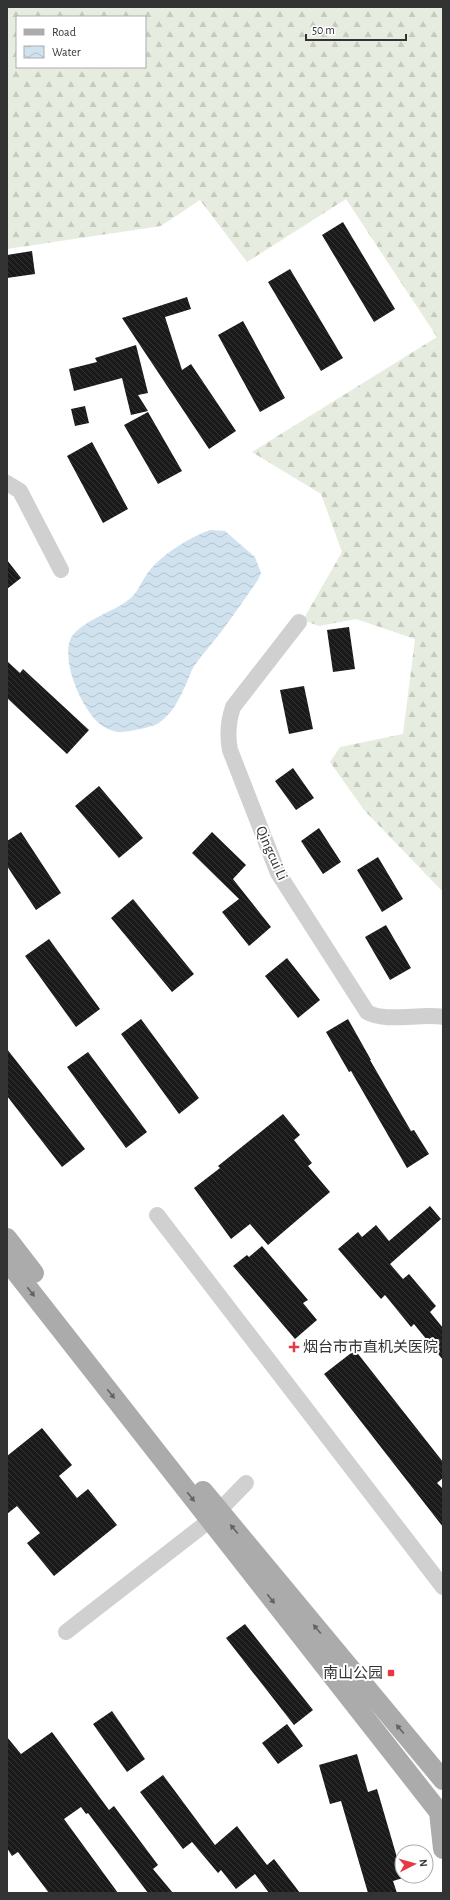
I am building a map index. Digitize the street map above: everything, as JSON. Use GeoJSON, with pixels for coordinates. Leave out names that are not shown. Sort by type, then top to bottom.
{"type":"FeatureCollection","features":[{"type":"Feature","properties":{"kind":"main road"},"geometry":{"type":"LineString","coordinates":[[7,1238],[214,1516],[441,1813],[443,1849]]}},
{"type":"Feature","properties":{"kind":"main road"},"geometry":{"type":"LineString","coordinates":[[7,1261],[214,1516],[443,1780]]}},
{"type":"Feature","properties":{"kind":"main road"},"geometry":{"type":"LineString","coordinates":[[413,1744],[443,1756]]}},
{"type":"Feature","properties":{"kind":"street"},"geometry":{"type":"LineString","coordinates":[[7,483],[20,491],[61,570]]}},
{"type":"Feature","properties":{"kind":"street","name":"Qingcui Li"},"geometry":{"type":"LineString","coordinates":[[299,622],[232,707],[228,721],[230,750],[278,873],[367,1012],[373,1015],[381,1016],[443,1016]]}},
{"type":"Feature","properties":{"kind":"street"},"geometry":{"type":"LineString","coordinates":[[156,1215],[443,1587]]}},
{"type":"Feature","properties":{"kind":"street"},"geometry":{"type":"LineString","coordinates":[[66,1632],[214,1516],[246,1483]]}},
{"type":"Feature","properties":{"kind":"green space"},"geometry":{"type":"Polygon","coordinates":[[[7,7],[443,7],[443,892],[364,810],[330,762],[340,747],[403,734],[415,639],[356,619],[319,626],[303,620],[342,552],[321,494],[252,452],[437,337],[346,199],[247,262],[200,200],[161,226],[7,249],[7,7]]]}},
{"type":"Feature","properties":{"kind":"water"},"geometry":{"type":"Polygon","coordinates":[[[210,530],[225,531],[255,557],[261,573],[258,580],[226,626],[201,656],[191,672],[178,700],[164,719],[151,726],[127,732],[112,731],[101,725],[94,718],[87,709],[75,686],[69,661],[68,650],[70,640],[79,628],[86,623],[118,607],[133,596],[150,570],[169,552],[210,530]]]}},
{"type":"Feature","properties":{"kind":"building"},"geometry":{"type":"Polygon","coordinates":[[[343,222],[395,309],[374,322],[322,235],[343,222]]]}},
{"type":"Feature","properties":{"kind":"building"},"geometry":{"type":"Polygon","coordinates":[[[32,251],[35,274],[7,278],[7,255],[32,251]]]}},
{"type":"Feature","properties":{"kind":"building"},"geometry":{"type":"Polygon","coordinates":[[[290,269],[343,358],[321,371],[268,282],[290,269]]]}},
{"type":"Feature","properties":{"kind":"building"},"geometry":{"type":"Polygon","coordinates":[[[187,297],[191,309],[165,317],[182,370],[191,364],[236,431],[209,449],[122,318],[187,297]]]}},
{"type":"Feature","properties":{"kind":"building"},"geometry":{"type":"Polygon","coordinates":[[[243,321],[285,398],[260,412],[218,335],[243,321]]]}},
{"type":"Feature","properties":{"kind":"building"},"geometry":{"type":"Polygon","coordinates":[[[136,345],[148,393],[138,395],[148,411],[131,415],[122,378],[74,391],[69,369],[97,362],[95,358],[136,345]]]}},
{"type":"Feature","properties":{"kind":"building"},"geometry":{"type":"Polygon","coordinates":[[[85,406],[89,423],[75,426],[71,409],[85,406]]]}},
{"type":"Feature","properties":{"kind":"building"},"geometry":{"type":"Polygon","coordinates":[[[148,412],[182,471],[158,484],[124,425],[148,412]]]}},
{"type":"Feature","properties":{"kind":"building"},"geometry":{"type":"Polygon","coordinates":[[[92,442],[128,509],[103,523],[67,456],[92,442]]]}},
{"type":"Feature","properties":{"kind":"building"},"geometry":{"type":"Polygon","coordinates":[[[7,560],[21,578],[7,589],[7,560]]]}},
{"type":"Feature","properties":{"kind":"building"},"geometry":{"type":"Polygon","coordinates":[[[349,627],[355,669],[333,672],[327,630],[349,627]]]}},
{"type":"Feature","properties":{"kind":"building"},"geometry":{"type":"Polygon","coordinates":[[[7,661],[20,673],[23,669],[89,730],[67,754],[7,698],[7,661]]]}},
{"type":"Feature","properties":{"kind":"building"},"geometry":{"type":"Polygon","coordinates":[[[304,686],[313,729],[289,734],[280,690],[304,686]]]}},
{"type":"Feature","properties":{"kind":"building"},"geometry":{"type":"Polygon","coordinates":[[[293,768],[314,798],[296,810],[275,781],[293,768]]]}},
{"type":"Feature","properties":{"kind":"building"},"geometry":{"type":"Polygon","coordinates":[[[99,786],[143,838],[119,858],[75,806],[99,786]]]}},
{"type":"Feature","properties":{"kind":"building"},"geometry":{"type":"Polygon","coordinates":[[[319,828],[341,862],[323,874],[301,841],[319,828]]]}},
{"type":"Feature","properties":{"kind":"building"},"geometry":{"type":"Polygon","coordinates":[[[21,832],[61,893],[36,910],[7,866],[7,841],[21,832]]]}},
{"type":"Feature","properties":{"kind":"building"},"geometry":{"type":"Polygon","coordinates":[[[212,832],[246,865],[233,879],[271,927],[249,946],[222,912],[239,899],[192,853],[212,832]]]}},
{"type":"Feature","properties":{"kind":"building"},"geometry":{"type":"Polygon","coordinates":[[[378,857],[403,899],[382,912],[357,870],[378,857]]]}},
{"type":"Feature","properties":{"kind":"building"},"geometry":{"type":"Polygon","coordinates":[[[133,899],[194,974],[172,992],[111,918],[133,899]]]}},
{"type":"Feature","properties":{"kind":"building"},"geometry":{"type":"Polygon","coordinates":[[[386,925],[411,968],[390,980],[365,937],[386,925]]]}},
{"type":"Feature","properties":{"kind":"building"},"geometry":{"type":"Polygon","coordinates":[[[49,939],[100,1009],[76,1027],[25,956],[49,939]]]}},
{"type":"Feature","properties":{"kind":"building"},"geometry":{"type":"Polygon","coordinates":[[[287,958],[320,1000],[298,1018],[265,976],[287,958]]]}},
{"type":"Feature","properties":{"kind":"building"},"geometry":{"type":"Polygon","coordinates":[[[141,1019],[199,1098],[179,1114],[121,1034],[141,1019]]]}},
{"type":"Feature","properties":{"kind":"building"},"geometry":{"type":"Polygon","coordinates":[[[348,1019],[411,1131],[414,1130],[429,1154],[407,1168],[351,1071],[349,1072],[326,1032],[348,1019]]]}},
{"type":"Feature","properties":{"kind":"building"},"geometry":{"type":"Polygon","coordinates":[[[7,1049],[85,1149],[62,1167],[7,1096],[7,1049]]]}},
{"type":"Feature","properties":{"kind":"building"},"geometry":{"type":"Polygon","coordinates":[[[88,1052],[147,1132],[126,1148],[67,1067],[88,1052]]]}},
{"type":"Feature","properties":{"kind":"building"},"geometry":{"type":"Polygon","coordinates":[[[283,1114],[300,1135],[294,1140],[312,1163],[308,1166],[330,1192],[268,1245],[250,1224],[231,1239],[194,1188],[220,1168],[218,1166],[283,1114]]]}},
{"type":"Feature","properties":{"kind":"building"},"geometry":{"type":"Polygon","coordinates":[[[430,1206],[441,1219],[390,1264],[403,1279],[409,1274],[436,1306],[430,1312],[443,1328],[443,1360],[414,1324],[411,1327],[385,1295],[381,1299],[338,1249],[358,1232],[362,1237],[376,1225],[389,1241],[430,1206]]]}},
{"type":"Feature","properties":{"kind":"building"},"geometry":{"type":"Polygon","coordinates":[[[262,1246],[308,1300],[303,1303],[317,1320],[295,1339],[233,1266],[247,1255],[249,1257],[262,1246]]]}},
{"type":"Feature","properties":{"kind":"building"},"geometry":{"type":"Polygon","coordinates":[[[355,1350],[443,1462],[443,1478],[437,1483],[443,1489],[443,1527],[324,1374],[355,1350]]]}},
{"type":"Feature","properties":{"kind":"building"},"geometry":{"type":"Polygon","coordinates":[[[42,1428],[72,1465],[59,1476],[77,1498],[88,1489],[117,1525],[54,1576],[27,1543],[40,1533],[17,1506],[7,1514],[7,1456],[42,1428]]]}},
{"type":"Feature","properties":{"kind":"building"},"geometry":{"type":"Polygon","coordinates":[[[245,1624],[313,1710],[294,1725],[226,1638],[245,1624]]]}},
{"type":"Feature","properties":{"kind":"building"},"geometry":{"type":"Polygon","coordinates":[[[112,1711],[145,1759],[127,1772],[93,1724],[112,1711]]]}},
{"type":"Feature","properties":{"kind":"building"},"geometry":{"type":"Polygon","coordinates":[[[287,1724],[303,1746],[278,1764],[262,1743],[287,1724]]]}},
{"type":"Feature","properties":{"kind":"building"},"geometry":{"type":"Polygon","coordinates":[[[52,1732],[109,1810],[114,1806],[158,1865],[153,1869],[173,1893],[148,1893],[88,1813],[86,1814],[81,1807],[64,1819],[118,1893],[49,1893],[18,1852],[12,1856],[7,1848],[7,1737],[21,1754],[52,1732]]]}},
{"type":"Feature","properties":{"kind":"building"},"geometry":{"type":"Polygon","coordinates":[[[357,1754],[368,1792],[377,1789],[394,1847],[393,1881],[397,1893],[368,1893],[341,1801],[330,1804],[319,1765],[357,1754]]]}},
{"type":"Feature","properties":{"kind":"building"},"geometry":{"type":"Polygon","coordinates":[[[163,1775],[215,1845],[237,1826],[267,1865],[274,1859],[300,1893],[269,1893],[255,1874],[236,1889],[221,1870],[218,1873],[192,1842],[183,1849],[140,1792],[163,1775]]]}},
{"type":"Feature","properties":{"kind":"place","name":"烟台市市直机关医院"},"geometry":{"type":"Point","coordinates":[294,1347]}},
{"type":"Feature","properties":{"kind":"place","name":"南山公园"},"geometry":{"type":"Point","coordinates":[391,1673]}}]}
